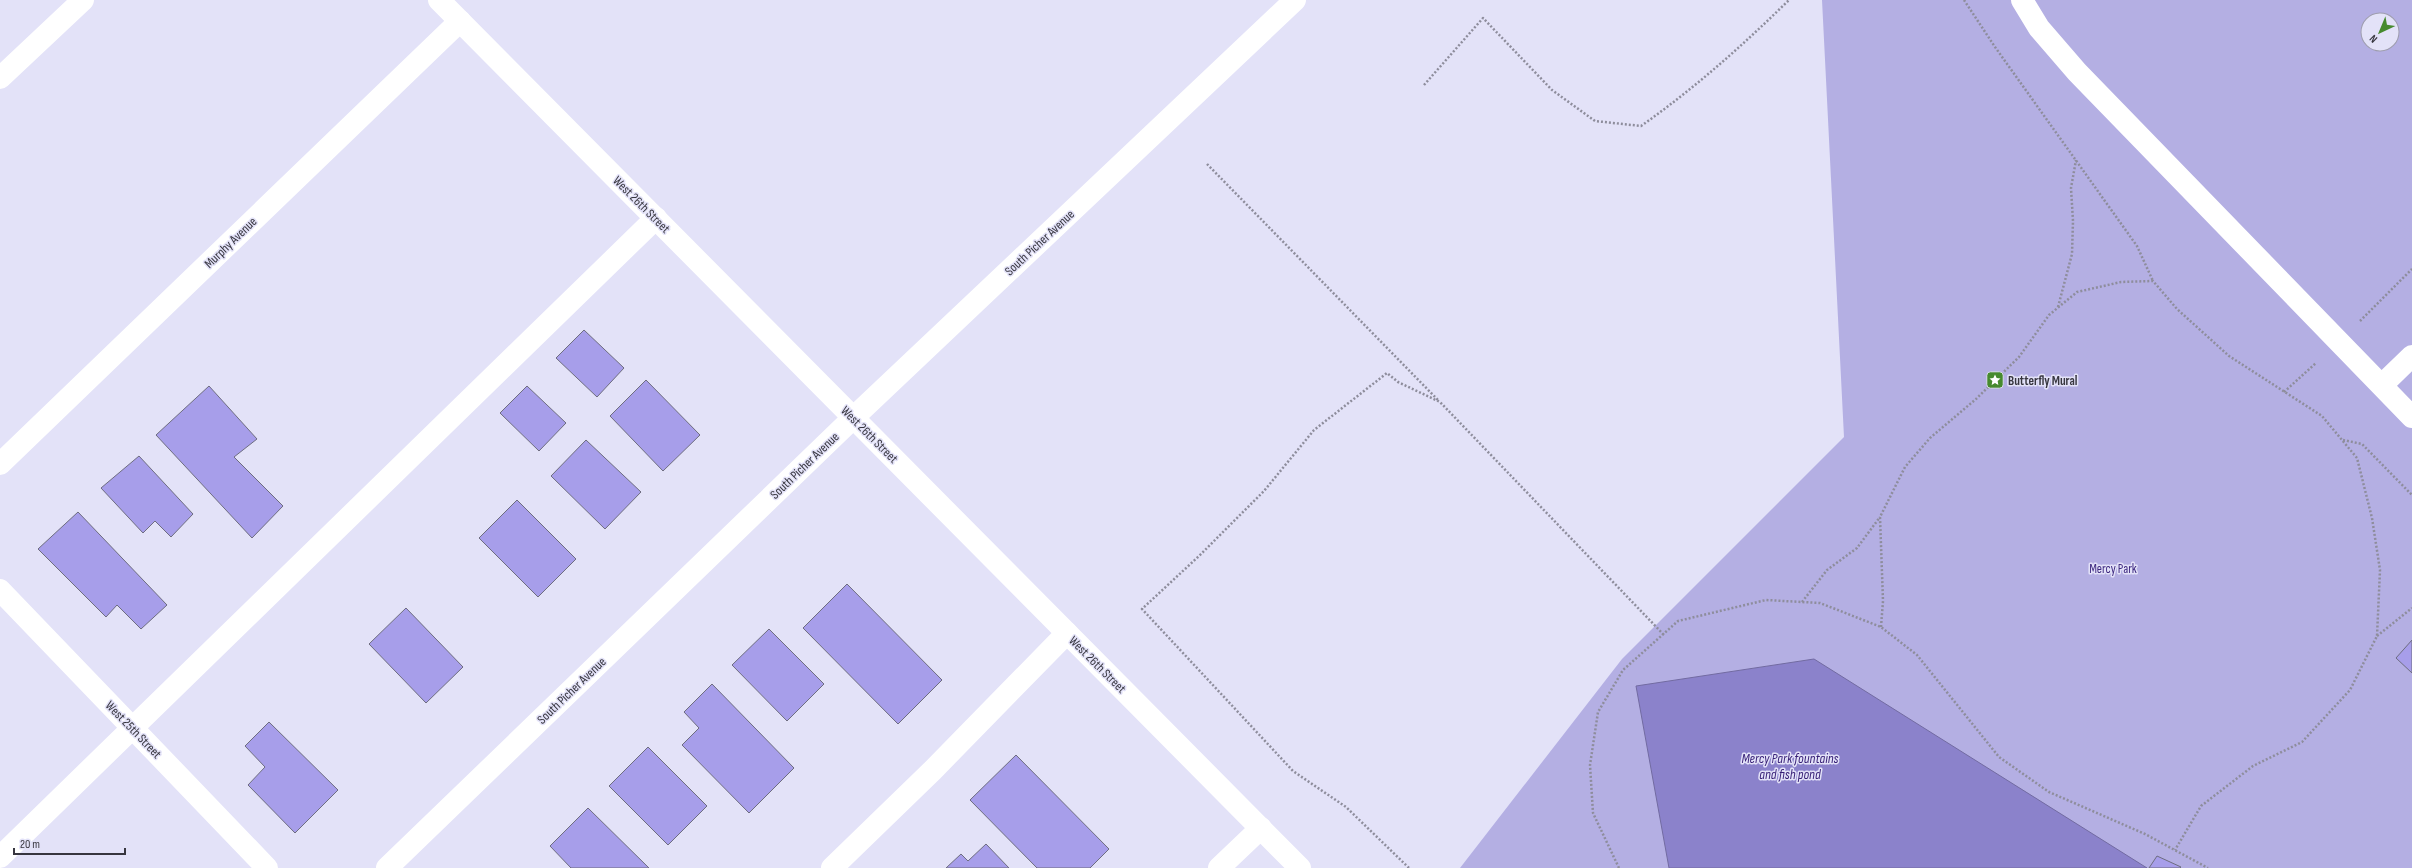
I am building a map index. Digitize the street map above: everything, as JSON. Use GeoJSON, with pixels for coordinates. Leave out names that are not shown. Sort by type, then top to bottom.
{"type":"FeatureCollection","features":[{"type":"Feature","properties":{"kind":"street"},"geometry":{"type":"LineString","coordinates":[[0,78],[83,0]]}},
{"type":"Feature","properties":{"kind":"street","name":"West 26th Street"},"geometry":{"type":"LineString","coordinates":[[439,0],[1300,868]]}},
{"type":"Feature","properties":{"kind":"street","name":"South Picher Avenue"},"geometry":{"type":"LineString","coordinates":[[387,868],[853,418],[1294,0]]}},
{"type":"Feature","properties":{"kind":"street"},"geometry":{"type":"LineString","coordinates":[[2022,0],[2039,28],[2077,72],[2412,417]]}},
{"type":"Feature","properties":{"kind":"street","name":"Murphy Avenue"},"geometry":{"type":"LineString","coordinates":[[0,464],[460,20]]}},
{"type":"Feature","properties":{"kind":"street"},"geometry":{"type":"LineString","coordinates":[[0,857],[656,218]]}},
{"type":"Feature","properties":{"kind":"street"},"geometry":{"type":"LineString","coordinates":[[2382,385],[2412,356]]}},
{"type":"Feature","properties":{"kind":"street","name":"West 25th Street"},"geometry":{"type":"LineString","coordinates":[[0,590],[267,868]]}},
{"type":"Feature","properties":{"kind":"street"},"geometry":{"type":"LineString","coordinates":[[832,868],[933,770],[1067,633]]}},
{"type":"Feature","properties":{"kind":"street"},"geometry":{"type":"LineString","coordinates":[[1219,868],[1261,828]]}},
{"type":"Feature","properties":{"kind":"path"},"geometry":{"type":"LineString","coordinates":[[1424,85],[1483,18],[1552,90],[1595,121],[1641,126],[1685,95],[1744,44],[1790,0]]}},
{"type":"Feature","properties":{"kind":"path"},"geometry":{"type":"LineString","coordinates":[[1964,0],[1995,47],[2138,246],[2153,281],[2177,309],[2229,356],[2322,416],[2357,458],[2372,518],[2380,570],[2377,636],[2350,690],[2302,742],[2253,766],[2202,806],[2175,850]]}},
{"type":"Feature","properties":{"kind":"path"},"geometry":{"type":"LineString","coordinates":[[2058,308],[2072,254],[2073,220],[2071,188],[2076,160]]}},
{"type":"Feature","properties":{"kind":"path"},"geometry":{"type":"LineString","coordinates":[[1207,164],[1440,402],[1664,635]]}},
{"type":"Feature","properties":{"kind":"path"},"geometry":{"type":"LineString","coordinates":[[1802,602],[1827,570],[1857,548],[1880,517],[1905,467],[1930,438],[1976,399],[2019,357],[2049,315],[2077,292],[2121,282],[2153,281]]}},
{"type":"Feature","properties":{"kind":"path"},"geometry":{"type":"LineString","coordinates":[[1409,868],[1346,807],[1293,771],[1142,609],[1199,556],[1264,491],[1314,430],[1387,373],[1398,382],[1440,402]]}},
{"type":"Feature","properties":{"kind":"path"},"geometry":{"type":"LineString","coordinates":[[2342,440],[2362,444],[2412,495]]}},
{"type":"Feature","properties":{"kind":"path"},"geometry":{"type":"LineString","coordinates":[[1880,517],[1883,602],[1881,627]]}},
{"type":"Feature","properties":{"kind":"path"},"geometry":{"type":"LineString","coordinates":[[1619,868],[1593,813],[1590,765],[1598,712],[1623,670],[1678,621],[1766,600],[1820,603],[1881,627],[1917,655],[1999,757],[2049,792],[2145,834],[2208,868]]}},
{"type":"Feature","properties":{"kind":"path"},"geometry":{"type":"LineString","coordinates":[[2377,636],[2412,608]]}},
{"type":"Feature","properties":{"kind":"green space","name":"Mercy Park"},"geometry":{"type":"Polygon","coordinates":[[[1822,0],[2412,0],[2412,868],[1460,868],[1622,659],[1844,437],[1822,0]]]}},
{"type":"Feature","properties":{"kind":"water","name":"Mercy Park fountains and fish pond"},"geometry":{"type":"Polygon","coordinates":[[[1814,659],[2147,868],[1669,868],[1636,686],[1814,659]]]}},
{"type":"Feature","properties":{"kind":"building"},"geometry":{"type":"Polygon","coordinates":[[[584,330],[624,368],[597,397],[556,358],[584,330]]]}},
{"type":"Feature","properties":{"kind":"building"},"geometry":{"type":"Polygon","coordinates":[[[646,380],[700,435],[663,471],[610,416],[646,380]]]}},
{"type":"Feature","properties":{"kind":"building"},"geometry":{"type":"Polygon","coordinates":[[[209,386],[257,439],[234,457],[283,506],[252,538],[156,435],[209,386]]]}},
{"type":"Feature","properties":{"kind":"building"},"geometry":{"type":"Polygon","coordinates":[[[527,386],[566,423],[539,451],[500,413],[527,386]]]}},
{"type":"Feature","properties":{"kind":"building"},"geometry":{"type":"Polygon","coordinates":[[[586,440],[641,492],[605,529],[551,476],[586,440]]]}},
{"type":"Feature","properties":{"kind":"building"},"geometry":{"type":"Polygon","coordinates":[[[139,456],[193,514],[171,537],[155,521],[143,533],[101,488],[139,456]]]}},
{"type":"Feature","properties":{"kind":"building"},"geometry":{"type":"Polygon","coordinates":[[[517,500],[576,559],[538,597],[479,538],[517,500]]]}},
{"type":"Feature","properties":{"kind":"building"},"geometry":{"type":"Polygon","coordinates":[[[78,512],[167,605],[141,629],[117,605],[106,617],[38,549],[78,512]]]}},
{"type":"Feature","properties":{"kind":"building"},"geometry":{"type":"Polygon","coordinates":[[[847,584],[942,680],[898,724],[803,628],[847,584]]]}},
{"type":"Feature","properties":{"kind":"building"},"geometry":{"type":"Polygon","coordinates":[[[406,608],[463,667],[426,703],[369,644],[406,608]]]}},
{"type":"Feature","properties":{"kind":"building"},"geometry":{"type":"Polygon","coordinates":[[[769,629],[824,684],[787,721],[732,665],[769,629]]]}},
{"type":"Feature","properties":{"kind":"building"},"geometry":{"type":"Polygon","coordinates":[[[2412,640],[2412,673],[2396,658],[2412,640]]]}},
{"type":"Feature","properties":{"kind":"building"},"geometry":{"type":"Polygon","coordinates":[[[712,684],[794,768],[749,813],[682,745],[699,728],[684,712],[712,684]]]}},
{"type":"Feature","properties":{"kind":"building"},"geometry":{"type":"Polygon","coordinates":[[[269,722],[338,790],[295,833],[248,785],[265,767],[245,746],[269,722]]]}},
{"type":"Feature","properties":{"kind":"building"},"geometry":{"type":"Polygon","coordinates":[[[648,747],[707,806],[668,845],[609,786],[648,747]]]}},
{"type":"Feature","properties":{"kind":"building"},"geometry":{"type":"Polygon","coordinates":[[[1016,755],[1109,849],[1090,868],[1037,868],[970,800],[1016,755]]]}},
{"type":"Feature","properties":{"kind":"building"},"geometry":{"type":"Polygon","coordinates":[[[588,808],[649,868],[571,868],[550,846],[588,808]]]}},
{"type":"Feature","properties":{"kind":"building"},"geometry":{"type":"Polygon","coordinates":[[[986,844],[1009,868],[946,868],[961,854],[968,861],[986,844]]]}},
{"type":"Feature","properties":{"kind":"building"},"geometry":{"type":"Polygon","coordinates":[[[2157,856],[2181,867],[2149,868],[2157,856]]]}},
{"type":"Feature","properties":{"kind":"place","name":"Butterfly Mural"},"geometry":{"type":"Point","coordinates":[1995,380]}}]}
